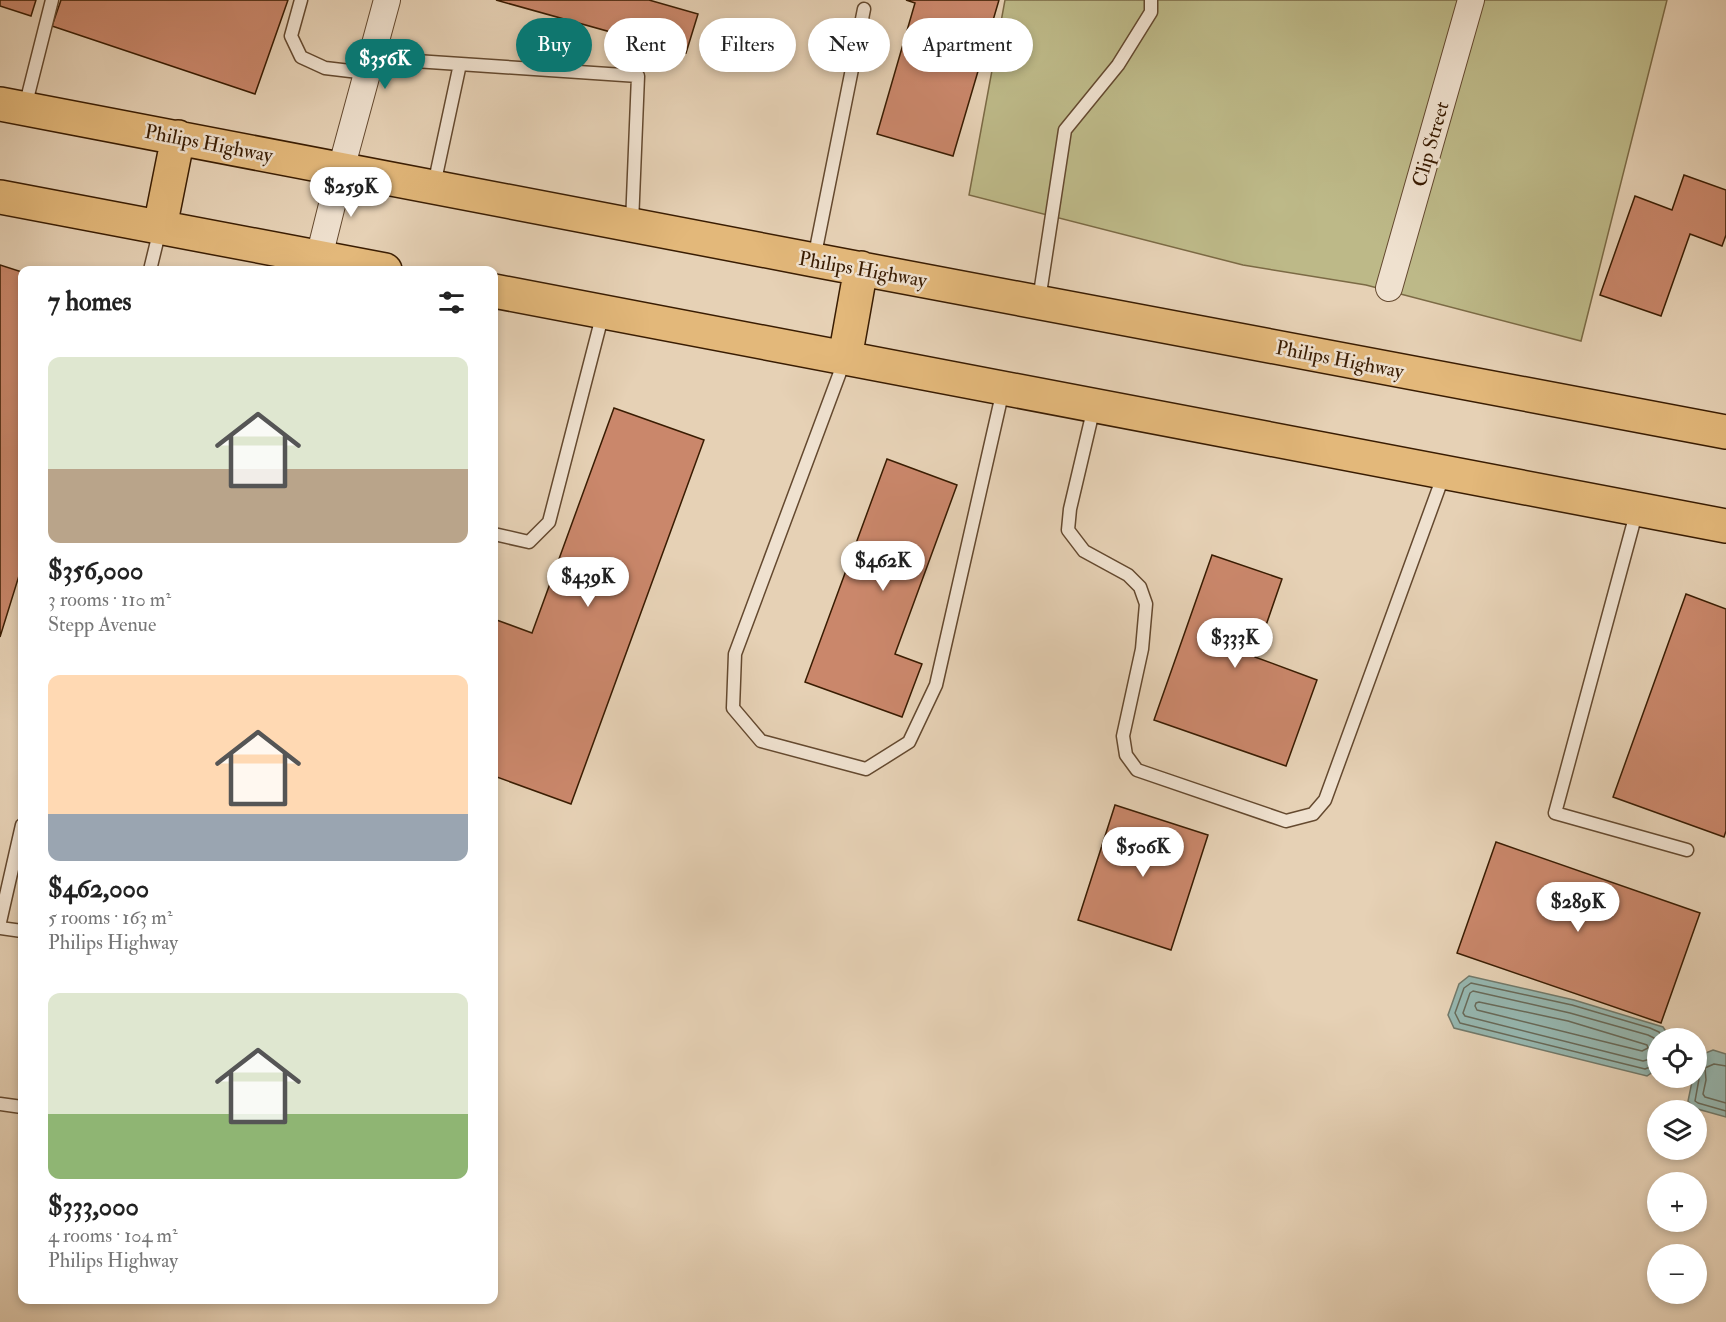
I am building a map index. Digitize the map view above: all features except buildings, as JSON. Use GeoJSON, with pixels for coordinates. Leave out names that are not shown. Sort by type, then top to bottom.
{"type":"FeatureCollection","features":[{"type":"Feature","properties":{"kind":"main road","name":"Philips Highway"},"geometry":{"type":"LineString","coordinates":[[12,106],[1726,432]]}},
{"type":"Feature","properties":{"kind":"main road"},"geometry":{"type":"LineString","coordinates":[[160,227],[178,137]]}},
{"type":"Feature","properties":{"kind":"main road"},"geometry":{"type":"LineString","coordinates":[[0,197],[365,266]]}},
{"type":"Feature","properties":{"kind":"main road"},"geometry":{"type":"LineString","coordinates":[[845,358],[861,268]]}},
{"type":"Feature","properties":{"kind":"main road"},"geometry":{"type":"LineString","coordinates":[[498,292],[1726,526]]}},
{"type":"Feature","properties":{"kind":"street"},"geometry":{"type":"LineString","coordinates":[[319,257],[387,0]]}},
{"type":"Feature","properties":{"kind":"street","name":"Clip Street"},"geometry":{"type":"LineString","coordinates":[[1389,288],[1471,0]]}},
{"type":"Feature","properties":{"kind":"lane"},"geometry":{"type":"LineString","coordinates":[[12,106],[52,0]]}},
{"type":"Feature","properties":{"kind":"lane"},"geometry":{"type":"LineString","coordinates":[[301,0],[291,36],[301,57],[325,68],[460,64],[638,76],[632,225]]}},
{"type":"Feature","properties":{"kind":"lane"},"geometry":{"type":"LineString","coordinates":[[1038,301],[1065,130],[1118,65],[1151,12],[1151,0]]}},
{"type":"Feature","properties":{"kind":"lane"},"geometry":{"type":"LineString","coordinates":[[814,260],[864,9]]}},
{"type":"Feature","properties":{"kind":"lane"},"geometry":{"type":"LineString","coordinates":[[434,186],[460,64]]}},
{"type":"Feature","properties":{"kind":"lane"},"geometry":{"type":"LineString","coordinates":[[151,266],[160,227]]}},
{"type":"Feature","properties":{"kind":"lane"},"geometry":{"type":"LineString","coordinates":[[498,535],[529,542],[549,522],[603,312]]}},
{"type":"Feature","properties":{"kind":"lane"},"geometry":{"type":"LineString","coordinates":[[845,358],[735,654],[733,708],[761,741],[866,769],[909,742],[936,685],[1003,388]]}},
{"type":"Feature","properties":{"kind":"lane"},"geometry":{"type":"LineString","coordinates":[[1094,406],[1070,509],[1068,530],[1084,551],[1128,575],[1140,586],[1146,604],[1142,649],[1123,736],[1126,755],[1137,770],[1286,821],[1312,814],[1325,800],[1444,472]]}},
{"type":"Feature","properties":{"kind":"lane"},"geometry":{"type":"LineString","coordinates":[[1638,509],[1555,813],[1688,850]]}},
{"type":"Feature","properties":{"kind":"lane"},"geometry":{"type":"LineString","coordinates":[[0,922],[18,843]]}},
{"type":"Feature","properties":{"kind":"lane"},"geometry":{"type":"LineString","coordinates":[[0,928],[18,930]]}},
{"type":"Feature","properties":{"kind":"lane"},"geometry":{"type":"LineString","coordinates":[[0,1104],[18,1106]]}},
{"type":"Feature","properties":{"kind":"shaded area"},"geometry":{"type":"Polygon","coordinates":[[[1005,0],[1667,0],[1581,341],[1366,285],[1243,265],[969,195],[992,72],[1033,72],[1033,18],[1002,18],[1005,0]]]}},
{"type":"Feature","properties":{"kind":"water"},"geometry":{"type":"Polygon","coordinates":[[[1469,976],[1574,1000],[1664,1028],[1647,1028],[1647,1076],[1454,1028],[1448,1015],[1459,984],[1469,976]]]}},
{"type":"Feature","properties":{"kind":"water"},"geometry":{"type":"Polygon","coordinates":[[[1713,1050],[1726,1054],[1726,1117],[1707,1112],[1707,1100],[1688,1100],[1691,1088],[1707,1088],[1707,1052],[1713,1050]]]}}]}
